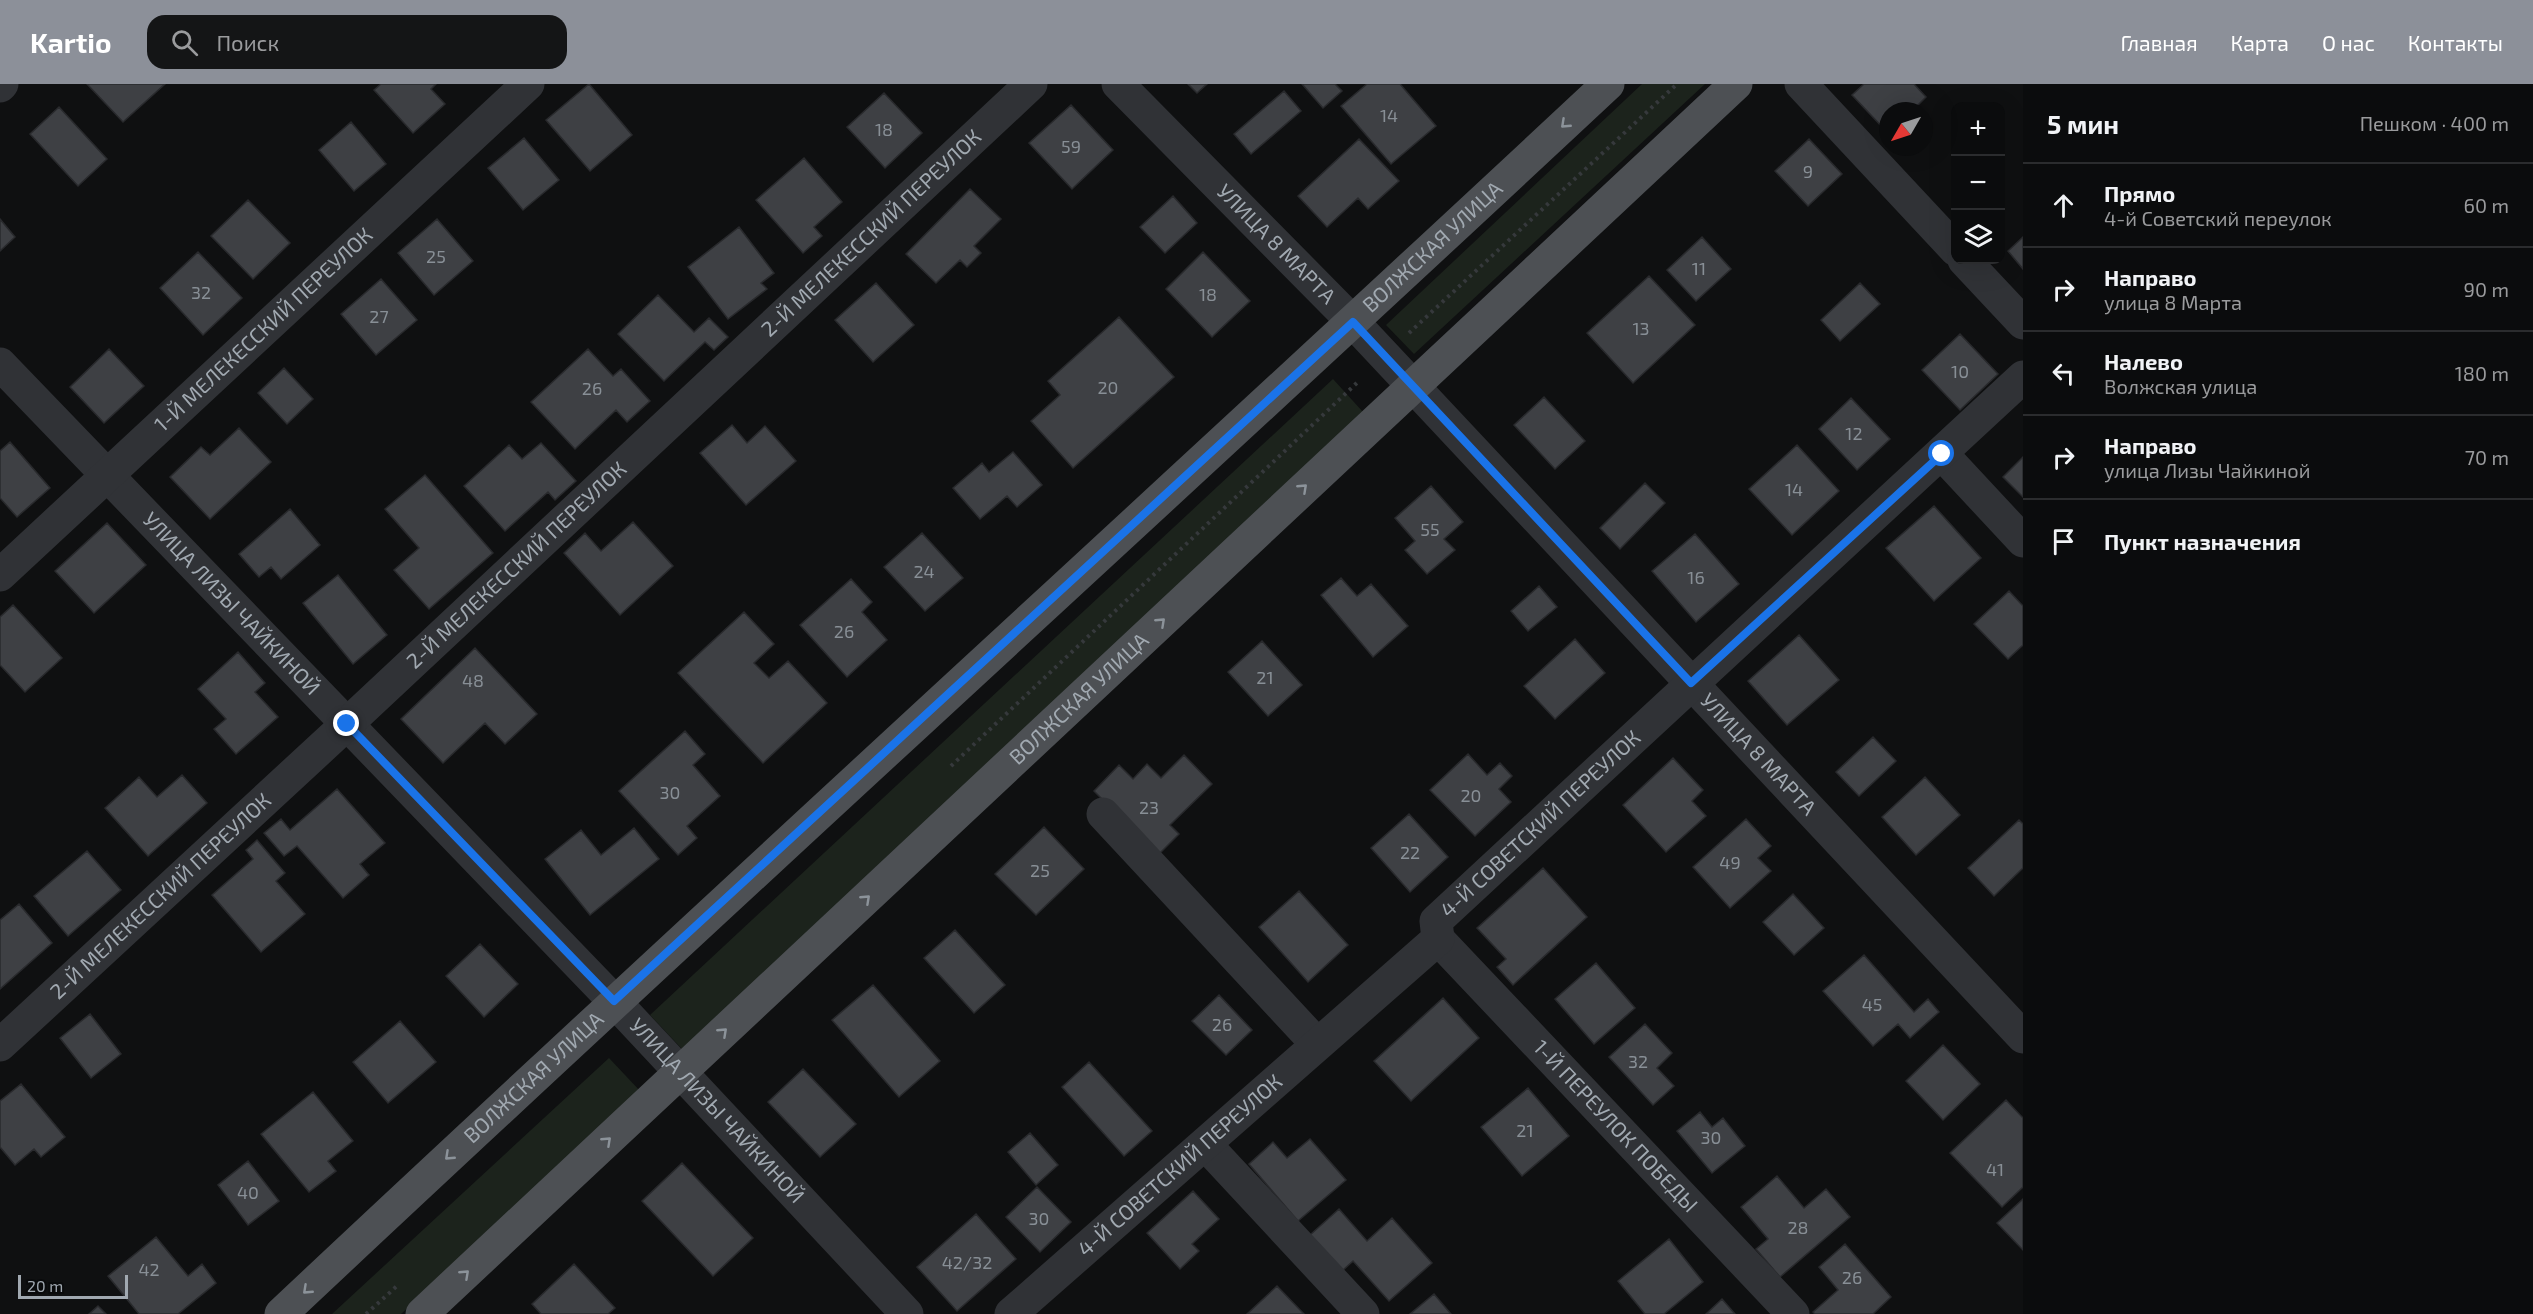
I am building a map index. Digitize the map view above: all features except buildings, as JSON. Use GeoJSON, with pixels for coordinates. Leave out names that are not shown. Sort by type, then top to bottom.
{"type":"FeatureCollection","features":[{"type":"Feature","properties":{"kind":"main road","name":"ВОЛЖСКАЯ УЛИЦА"},"geometry":{"type":"LineString","coordinates":[[281,1314],[614,1001],[1353,322],[1608,84]]}},
{"type":"Feature","properties":{"kind":"main road","name":"ВОЛЖСКАЯ УЛИЦА"},"geometry":{"type":"LineString","coordinates":[[422,1314],[1736,84]]}},
{"type":"Feature","properties":{"kind":"street","name":"1-Й МЕЛЕКЕССКИЙ ПЕРЕУЛОК"},"geometry":{"type":"LineString","coordinates":[[0,575],[528,84]]}},
{"type":"Feature","properties":{"kind":"street","name":"2-Й МЕЛЕКЕССКИЙ ПЕРЕУЛОК"},"geometry":{"type":"LineString","coordinates":[[0,1046],[1031,84]]}},
{"type":"Feature","properties":{"kind":"street","name":"УЛИЦА 8 МАРТА"},"geometry":{"type":"LineString","coordinates":[[1118,84],[1353,322],[2023,1037]]}},
{"type":"Feature","properties":{"kind":"street"},"geometry":{"type":"LineString","coordinates":[[1801,84],[1951,245]]}},
{"type":"Feature","properties":{"kind":"street"},"geometry":{"type":"LineString","coordinates":[[1968,264],[2023,323]]}},
{"type":"Feature","properties":{"kind":"street","name":"УЛИЦА ЛИЗЫ ЧАЙКИНОЙ"},"geometry":{"type":"LineString","coordinates":[[0,363],[614,1001],[907,1314]]}},
{"type":"Feature","properties":{"kind":"street","name":"4-Й СОВЕТСКИЙ ПЕРЕУЛОК"},"geometry":{"type":"LineString","coordinates":[[1011,1314],[1438,939],[1436,921],[2023,377]]}},
{"type":"Feature","properties":{"kind":"street"},"geometry":{"type":"LineString","coordinates":[[1942,454],[2023,541]]}},
{"type":"Feature","properties":{"kind":"street"},"geometry":{"type":"LineString","coordinates":[[1103,814],[1317,1044]]}},
{"type":"Feature","properties":{"kind":"street","name":"1-Й ПЕРЕУЛОК ПОБЕДЫ"},"geometry":{"type":"LineString","coordinates":[[1438,939],[1792,1314]]}},
{"type":"Feature","properties":{"kind":"street"},"geometry":{"type":"LineString","coordinates":[[1205,1144],[1363,1314]]}},
{"type":"Feature","properties":{"kind":"path"},"geometry":{"type":"LineString","coordinates":[[950,767],[1677,84]]}},
{"type":"Feature","properties":{"kind":"path"},"geometry":{"type":"LineString","coordinates":[[366,1314],[401,1282]]}},
{"type":"Feature","properties":{"kind":"shaded area"},"geometry":{"type":"Polygon","coordinates":[[[1642,84],[1705,84],[1414,354],[1386,325],[1642,84]]]}},
{"type":"Feature","properties":{"kind":"shaded area"},"geometry":{"type":"Polygon","coordinates":[[[1333,379],[1363,412],[682,1049],[650,1015],[1333,379]]]}},
{"type":"Feature","properties":{"kind":"shaded area"},"geometry":{"type":"Polygon","coordinates":[[[609,1058],[641,1092],[401,1314],[332,1314],[609,1058]]]}},
{"type":"Feature","properties":{"kind":"route"},"geometry":{"type":"LineString","coordinates":[[347,724],[614,1001],[1353,322],[1691,683],[1942,454]]}}]}
